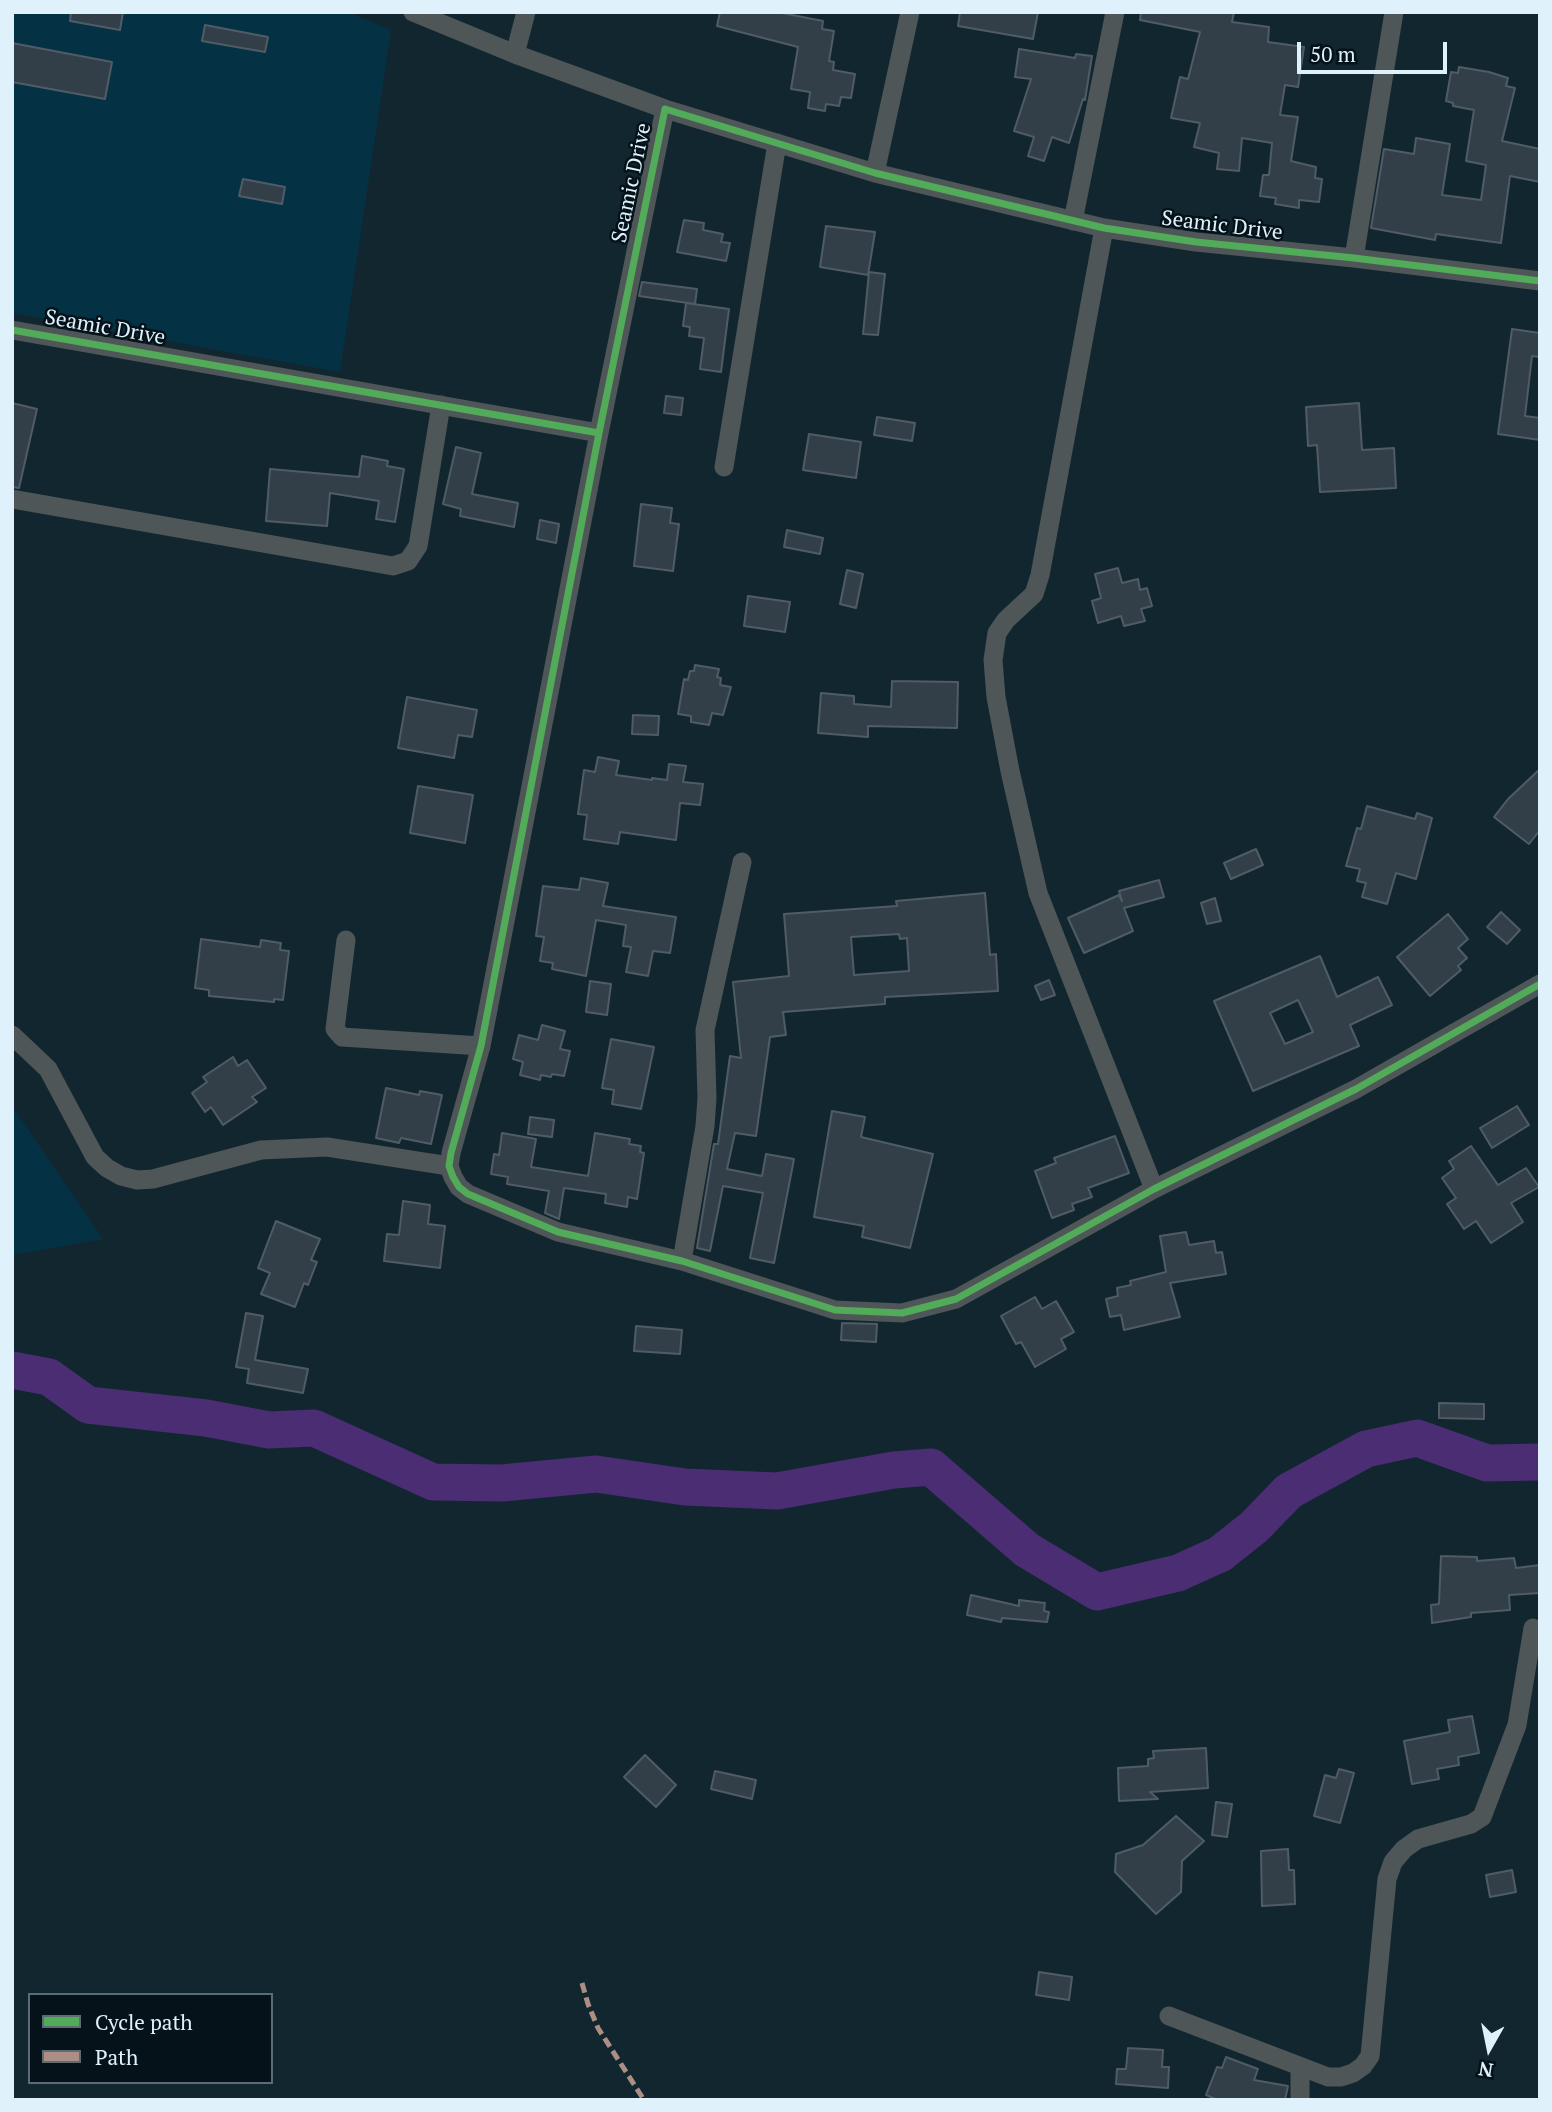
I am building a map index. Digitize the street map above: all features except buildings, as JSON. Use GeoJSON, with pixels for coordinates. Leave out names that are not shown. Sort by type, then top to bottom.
{"type":"FeatureCollection","features":[{"type":"Feature","properties":{"kind":"street"},"geometry":{"type":"LineString","coordinates":[[413,12],[516,54],[666,109]]}},
{"type":"Feature","properties":{"kind":"street"},"geometry":{"type":"LineString","coordinates":[[516,54],[526,12]]}},
{"type":"Feature","properties":{"kind":"street"},"geometry":{"type":"LineString","coordinates":[[875,173],[910,12]]}},
{"type":"Feature","properties":{"kind":"street"},"geometry":{"type":"LineString","coordinates":[[1073,221],[1115,12]]}},
{"type":"Feature","properties":{"kind":"street"},"geometry":{"type":"LineString","coordinates":[[1354,258],[1394,12]]}},
{"type":"Feature","properties":{"kind":"street","name":"Seamic Drive"},"geometry":{"type":"LineString","coordinates":[[12,330],[599,433],[666,109],[875,173],[1104,228],[1196,242],[1540,281]]}},
{"type":"Feature","properties":{"kind":"street"},"geometry":{"type":"LineString","coordinates":[[724,467],[777,143]]}},
{"type":"Feature","properties":{"kind":"street"},"geometry":{"type":"LineString","coordinates":[[1104,228],[1040,575],[1034,594],[1006,620],[997,634],[993,660],[996,697],[1038,893],[1153,1189]]}},
{"type":"Feature","properties":{"kind":"street"},"geometry":{"type":"LineString","coordinates":[[12,499],[393,566],[408,561],[418,546],[441,405]]}},
{"type":"Feature","properties":{"kind":"street"},"geometry":{"type":"LineString","coordinates":[[599,433],[481,1046],[454,1136],[449,1166],[458,1187],[468,1194],[558,1233],[682,1261],[835,1310],[902,1313],[956,1299],[1153,1189],[1356,1090],[1540,984]]}},
{"type":"Feature","properties":{"kind":"street"},"geometry":{"type":"LineString","coordinates":[[682,1261],[705,1126],[705,1030],[742,862]]}},
{"type":"Feature","properties":{"kind":"street"},"geometry":{"type":"LineString","coordinates":[[346,940],[335,1029],[342,1037],[481,1046]]}},
{"type":"Feature","properties":{"kind":"street"},"geometry":{"type":"LineString","coordinates":[[12,1035],[48,1069],[95,1157],[121,1176],[137,1180],[153,1179],[261,1150],[327,1147],[449,1166]]}},
{"type":"Feature","properties":{"kind":"street"},"geometry":{"type":"LineString","coordinates":[[1168,2016],[1328,2077],[1341,2077],[1363,2066],[1370,2056],[1387,1879],[1393,1862],[1404,1849],[1418,1839],[1471,1824],[1482,1817],[1517,1725],[1533,1628]]}},
{"type":"Feature","properties":{"kind":"street"},"geometry":{"type":"LineString","coordinates":[[1300,2068],[1300,2100]]}},
{"type":"Feature","properties":{"kind":"shaded area"},"geometry":{"type":"Polygon","coordinates":[[[12,12],[348,12],[391,30],[340,372],[12,313],[12,12]]]}},
{"type":"Feature","properties":{"kind":"shaded area"},"geometry":{"type":"Polygon","coordinates":[[[12,1106],[103,1239],[12,1255],[12,1106]]]}},
{"type":"Feature","properties":{"kind":"waterway"},"geometry":{"type":"LineString","coordinates":[[12,1370],[49,1377],[88,1405],[206,1418],[269,1430],[314,1428],[433,1482],[502,1483],[596,1474],[685,1487],[777,1491],[894,1470],[931,1467],[1027,1550],[1097,1592],[1178,1573],[1220,1554],[1254,1527],[1289,1491],[1366,1449],[1417,1438],[1487,1463],[1540,1462]]}},
{"type":"Feature","properties":{"kind":"marked path"},"geometry":{"type":"LineString","coordinates":[[582,1983],[598,2028],[644,2100]]}},
{"type":"Feature","properties":{"kind":"cycle path"},"geometry":{"type":"LineString","coordinates":[[12,330],[599,433],[665,109],[875,173],[1104,228],[1196,242],[1540,281]]}},
{"type":"Feature","properties":{"kind":"cycle path"},"geometry":{"type":"LineString","coordinates":[[599,433],[481,1046],[451,1153],[449,1166],[453,1177],[459,1187],[468,1194],[558,1232],[682,1261],[835,1310],[902,1313],[956,1299],[1154,1189],[1356,1089],[1540,984]]}}]}
